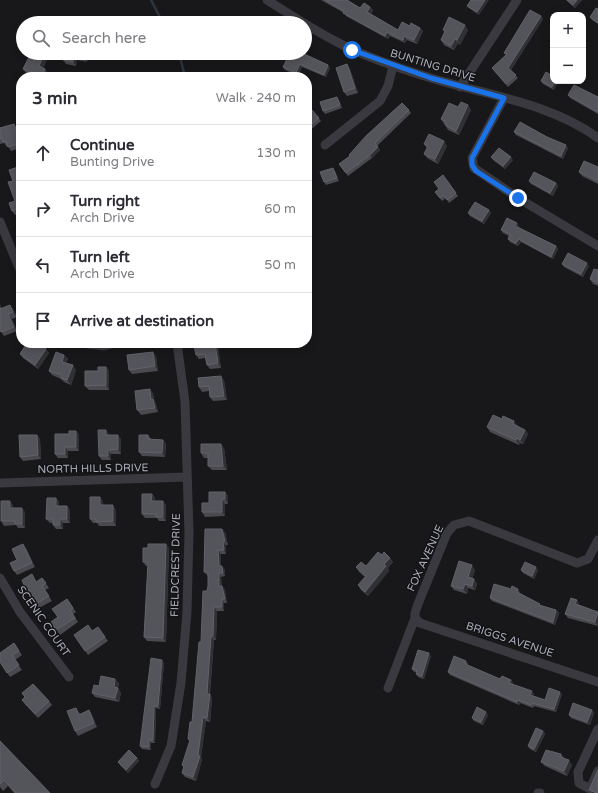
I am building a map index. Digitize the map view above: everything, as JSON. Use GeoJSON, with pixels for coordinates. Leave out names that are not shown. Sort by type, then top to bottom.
{"type":"FeatureCollection","features":[{"type":"Feature","properties":{"kind":"street","name":"BUNTING DRIVE"},"geometry":{"type":"LineString","coordinates":[[267,0],[294,16]]}},
{"type":"Feature","properties":{"kind":"street"},"geometry":{"type":"LineString","coordinates":[[460,87],[517,0]]}},
{"type":"Feature","properties":{"kind":"street","name":"BUNTING DRIVE"},"geometry":{"type":"LineString","coordinates":[[312,27],[335,41],[392,66],[460,87],[504,98],[559,117],[598,138]]}},
{"type":"Feature","properties":{"kind":"street"},"geometry":{"type":"LineString","coordinates":[[326,145],[380,100],[388,86],[392,66]]}},
{"type":"Feature","properties":{"kind":"street"},"geometry":{"type":"LineString","coordinates":[[504,98],[472,158],[474,168],[476,171],[518,198],[598,246]]}},
{"type":"Feature","properties":{"kind":"street"},"geometry":{"type":"LineString","coordinates":[[0,222],[16,260]]}},
{"type":"Feature","properties":{"kind":"street","name":"FIELDCREST DRIVE"},"geometry":{"type":"LineString","coordinates":[[155,784],[171,746],[181,683],[187,612],[189,533],[185,402],[178,348]]}},
{"type":"Feature","properties":{"kind":"street","name":"NORTH HILLS DRIVE"},"geometry":{"type":"LineString","coordinates":[[0,483],[187,477]]}},
{"type":"Feature","properties":{"kind":"street","name":"FOX AVENUE"},"geometry":{"type":"LineString","coordinates":[[388,688],[415,618],[418,604],[450,528],[459,522],[470,522],[578,563],[588,559],[598,540]]}},
{"type":"Feature","properties":{"kind":"street","name":"SCENIC COURT"},"geometry":{"type":"LineString","coordinates":[[0,578],[20,612],[69,677]]}},
{"type":"Feature","properties":{"kind":"street","name":"BRIGGS AVENUE"},"geometry":{"type":"LineString","coordinates":[[415,618],[420,622],[598,682]]}},
{"type":"Feature","properties":{"kind":"street"},"geometry":{"type":"LineString","coordinates":[[598,729],[596,740],[578,772],[579,783],[590,789],[598,771]]}},
{"type":"Feature","properties":{"kind":"building"},"geometry":{"type":"Polygon","coordinates":[[[325,0],[347,0],[360,8],[364,3],[370,7],[367,12],[398,30],[402,22],[410,26],[411,23],[420,28],[414,40],[404,36],[403,40],[387,32],[385,36],[343,13],[344,11],[325,0]]]}},
{"type":"Feature","properties":{"kind":"building"},"geometry":{"type":"Polygon","coordinates":[[[471,0],[485,0],[477,12],[467,6],[471,0]]]}},
{"type":"Feature","properties":{"kind":"building"},"geometry":{"type":"Polygon","coordinates":[[[567,0],[577,0],[573,5],[567,0]]]}},
{"type":"Feature","properties":{"kind":"building"},"geometry":{"type":"Polygon","coordinates":[[[596,8],[598,9],[598,23],[590,17],[596,8]]]}},
{"type":"Feature","properties":{"kind":"building"},"geometry":{"type":"Polygon","coordinates":[[[530,10],[541,16],[508,68],[516,75],[506,84],[492,68],[507,54],[504,53],[530,10]]]}},
{"type":"Feature","properties":{"kind":"building"},"geometry":{"type":"Polygon","coordinates":[[[449,17],[465,25],[457,40],[455,39],[451,46],[441,40],[445,31],[443,30],[449,17]]]}},
{"type":"Feature","properties":{"kind":"building"},"geometry":{"type":"Polygon","coordinates":[[[312,58],[328,65],[324,75],[300,64],[296,72],[283,67],[286,60],[312,60],[312,58]]]}},
{"type":"Feature","properties":{"kind":"building"},"geometry":{"type":"Polygon","coordinates":[[[28,60],[42,60],[39,66],[45,69],[44,72],[30,72],[23,69],[28,60]]]}},
{"type":"Feature","properties":{"kind":"building"},"geometry":{"type":"Polygon","coordinates":[[[63,60],[73,60],[73,62],[63,60]]]}},
{"type":"Feature","properties":{"kind":"building"},"geometry":{"type":"Polygon","coordinates":[[[347,64],[355,88],[344,92],[336,68],[347,64]]]}},
{"type":"Feature","properties":{"kind":"building"},"geometry":{"type":"Polygon","coordinates":[[[546,72],[550,74],[550,84],[554,84],[552,87],[541,81],[546,72]]]}},
{"type":"Feature","properties":{"kind":"building"},"geometry":{"type":"Polygon","coordinates":[[[574,85],[598,97],[598,112],[568,95],[574,85]]]}},
{"type":"Feature","properties":{"kind":"building"},"geometry":{"type":"Polygon","coordinates":[[[337,97],[340,105],[323,111],[320,102],[337,97]]]}},
{"type":"Feature","properties":{"kind":"building"},"geometry":{"type":"Polygon","coordinates":[[[461,102],[468,105],[456,131],[445,125],[446,122],[441,119],[449,103],[458,107],[461,102]]]}},
{"type":"Feature","properties":{"kind":"building"},"geometry":{"type":"Polygon","coordinates":[[[402,103],[409,110],[375,143],[378,147],[370,155],[346,173],[339,164],[350,156],[349,155],[366,136],[402,103]]]}},
{"type":"Feature","properties":{"kind":"building"},"geometry":{"type":"Polygon","coordinates":[[[312,110],[319,118],[312,124],[312,110]]]}},
{"type":"Feature","properties":{"kind":"building"},"geometry":{"type":"Polygon","coordinates":[[[520,122],[547,137],[566,145],[561,156],[514,132],[520,122]]]}},
{"type":"Feature","properties":{"kind":"building"},"geometry":{"type":"Polygon","coordinates":[[[14,124],[16,129],[16,145],[8,147],[6,141],[3,142],[2,138],[0,139],[0,128],[14,124]]]}},
{"type":"Feature","properties":{"kind":"building"},"geometry":{"type":"Polygon","coordinates":[[[429,134],[444,141],[435,159],[424,154],[428,146],[424,144],[429,134]]]}},
{"type":"Feature","properties":{"kind":"building"},"geometry":{"type":"Polygon","coordinates":[[[499,148],[511,157],[503,166],[491,157],[499,148]]]}},
{"type":"Feature","properties":{"kind":"building"},"geometry":{"type":"Polygon","coordinates":[[[584,161],[598,167],[598,181],[579,172],[584,161]]]}},
{"type":"Feature","properties":{"kind":"building"},"geometry":{"type":"Polygon","coordinates":[[[16,168],[16,210],[12,211],[9,203],[15,201],[8,182],[13,181],[9,170],[16,168]]]}},
{"type":"Feature","properties":{"kind":"building"},"geometry":{"type":"Polygon","coordinates":[[[333,168],[337,178],[324,182],[320,172],[333,168]]]}},
{"type":"Feature","properties":{"kind":"building"},"geometry":{"type":"Polygon","coordinates":[[[534,172],[556,183],[550,193],[529,181],[534,172]]]}},
{"type":"Feature","properties":{"kind":"building"},"geometry":{"type":"Polygon","coordinates":[[[443,175],[456,193],[447,200],[444,195],[440,198],[435,192],[439,189],[434,182],[443,175]]]}},
{"type":"Feature","properties":{"kind":"building"},"geometry":{"type":"Polygon","coordinates":[[[475,202],[489,210],[482,221],[468,213],[475,202]]]}},
{"type":"Feature","properties":{"kind":"building"},"geometry":{"type":"Polygon","coordinates":[[[507,218],[517,223],[515,226],[556,246],[551,257],[519,239],[516,243],[508,239],[510,234],[501,230],[507,218]]]}},
{"type":"Feature","properties":{"kind":"building"},"geometry":{"type":"Polygon","coordinates":[[[568,253],[587,263],[581,274],[562,264],[568,253]]]}},
{"type":"Feature","properties":{"kind":"building"},"geometry":{"type":"Polygon","coordinates":[[[594,269],[598,270],[598,283],[590,279],[594,269]]]}},
{"type":"Feature","properties":{"kind":"building"},"geometry":{"type":"Polygon","coordinates":[[[10,305],[13,312],[8,314],[14,327],[1,332],[0,330],[0,309],[10,305]]]}},
{"type":"Feature","properties":{"kind":"building"},"geometry":{"type":"Polygon","coordinates":[[[24,348],[46,349],[35,365],[20,354],[24,348]]]}},
{"type":"Feature","properties":{"kind":"building"},"geometry":{"type":"Polygon","coordinates":[[[194,348],[216,348],[218,363],[207,365],[205,354],[196,355],[194,348]]]}},
{"type":"Feature","properties":{"kind":"building"},"geometry":{"type":"Polygon","coordinates":[[[56,352],[64,355],[62,362],[73,365],[67,380],[61,378],[62,375],[49,371],[56,352]]]}},
{"type":"Feature","properties":{"kind":"building"},"geometry":{"type":"Polygon","coordinates":[[[153,352],[155,366],[129,370],[127,355],[153,352]]]}},
{"type":"Feature","properties":{"kind":"building"},"geometry":{"type":"Polygon","coordinates":[[[98,367],[106,367],[106,385],[85,386],[85,371],[98,371],[98,367]]]}},
{"type":"Feature","properties":{"kind":"building"},"geometry":{"type":"Polygon","coordinates":[[[221,376],[224,396],[210,397],[209,386],[199,387],[198,378],[221,376]]]}},
{"type":"Feature","properties":{"kind":"building"},"geometry":{"type":"Polygon","coordinates":[[[150,389],[151,400],[153,399],[155,408],[137,410],[135,391],[150,389]]]}},
{"type":"Feature","properties":{"kind":"building"},"geometry":{"type":"Polygon","coordinates":[[[493,415],[502,419],[503,416],[514,421],[513,424],[525,430],[520,440],[517,438],[516,440],[487,427],[493,415]]]}},
{"type":"Feature","properties":{"kind":"building"},"geometry":{"type":"Polygon","coordinates":[[[98,430],[106,430],[106,435],[118,435],[118,449],[108,450],[108,456],[99,456],[98,430]]]}},
{"type":"Feature","properties":{"kind":"building"},"geometry":{"type":"Polygon","coordinates":[[[69,431],[76,431],[76,447],[65,447],[65,454],[55,454],[55,434],[69,434],[69,431]]]}},
{"type":"Feature","properties":{"kind":"building"},"geometry":{"type":"Polygon","coordinates":[[[19,435],[37,435],[38,455],[20,457],[19,435]]]}},
{"type":"Feature","properties":{"kind":"building"},"geometry":{"type":"Polygon","coordinates":[[[139,435],[148,435],[148,439],[163,440],[162,453],[139,452],[139,435]]]}},
{"type":"Feature","properties":{"kind":"building"},"geometry":{"type":"Polygon","coordinates":[[[201,444],[221,444],[223,466],[208,466],[208,453],[201,453],[201,444]]]}},
{"type":"Feature","properties":{"kind":"building"},"geometry":{"type":"Polygon","coordinates":[[[209,492],[225,492],[225,499],[222,499],[222,512],[202,512],[202,503],[209,503],[209,492]]]}},
{"type":"Feature","properties":{"kind":"building"},"geometry":{"type":"Polygon","coordinates":[[[142,494],[152,494],[151,501],[163,501],[163,517],[156,517],[156,514],[142,514],[142,494]]]}},
{"type":"Feature","properties":{"kind":"building"},"geometry":{"type":"Polygon","coordinates":[[[90,497],[100,497],[100,505],[113,505],[113,521],[96,522],[96,519],[90,519],[90,497]]]}},
{"type":"Feature","properties":{"kind":"building"},"geometry":{"type":"Polygon","coordinates":[[[47,498],[56,498],[56,506],[67,506],[67,519],[60,519],[60,525],[53,525],[53,519],[46,519],[47,498]]]}},
{"type":"Feature","properties":{"kind":"building"},"geometry":{"type":"Polygon","coordinates":[[[1,501],[10,501],[10,508],[22,508],[22,524],[15,524],[15,521],[1,521],[1,501]]]}},
{"type":"Feature","properties":{"kind":"building"},"geometry":{"type":"Polygon","coordinates":[[[205,529],[222,529],[225,541],[223,541],[224,550],[218,550],[219,566],[222,566],[223,573],[219,573],[219,586],[222,586],[225,599],[222,599],[222,607],[214,607],[213,636],[211,636],[207,694],[210,694],[207,718],[203,717],[198,755],[200,756],[193,777],[182,773],[184,766],[182,765],[190,740],[188,739],[190,722],[192,722],[199,642],[201,642],[203,591],[207,591],[208,586],[208,572],[204,572],[205,529]]]}},
{"type":"Feature","properties":{"kind":"building"},"geometry":{"type":"Polygon","coordinates":[[[23,544],[32,563],[14,571],[10,563],[17,560],[12,549],[23,544]]]}},
{"type":"Feature","properties":{"kind":"building"},"geometry":{"type":"Polygon","coordinates":[[[148,544],[166,544],[163,638],[144,637],[148,562],[143,562],[143,548],[148,548],[148,544]]]}},
{"type":"Feature","properties":{"kind":"building"},"geometry":{"type":"Polygon","coordinates":[[[378,552],[382,555],[384,552],[390,558],[384,564],[386,566],[365,592],[358,585],[366,576],[356,567],[361,562],[366,566],[378,552]]]}},
{"type":"Feature","properties":{"kind":"building"},"geometry":{"type":"Polygon","coordinates":[[[459,561],[472,565],[468,577],[474,579],[472,586],[465,584],[463,589],[451,586],[459,561]]]}},
{"type":"Feature","properties":{"kind":"building"},"geometry":{"type":"Polygon","coordinates":[[[525,562],[536,567],[532,576],[521,570],[525,562]]]}},
{"type":"Feature","properties":{"kind":"building"},"geometry":{"type":"Polygon","coordinates":[[[32,574],[36,582],[42,578],[46,583],[42,586],[49,596],[36,604],[30,593],[28,594],[22,580],[32,574]]]}},
{"type":"Feature","properties":{"kind":"building"},"geometry":{"type":"Polygon","coordinates":[[[494,584],[511,589],[512,586],[518,589],[517,592],[540,604],[539,605],[556,610],[553,622],[490,598],[494,584]]]}},
{"type":"Feature","properties":{"kind":"building"},"geometry":{"type":"Polygon","coordinates":[[[571,598],[577,600],[575,604],[598,612],[595,622],[565,614],[571,598]]]}},
{"type":"Feature","properties":{"kind":"building"},"geometry":{"type":"Polygon","coordinates":[[[67,599],[73,608],[70,610],[75,618],[56,630],[51,622],[58,617],[52,609],[67,599]]]}},
{"type":"Feature","properties":{"kind":"building"},"geometry":{"type":"Polygon","coordinates":[[[88,625],[92,631],[98,627],[105,637],[85,651],[74,635],[88,625]]]}},
{"type":"Feature","properties":{"kind":"building"},"geometry":{"type":"Polygon","coordinates":[[[14,643],[19,651],[12,655],[19,665],[7,673],[0,662],[0,653],[14,643]]]}},
{"type":"Feature","properties":{"kind":"building"},"geometry":{"type":"Polygon","coordinates":[[[418,650],[429,653],[422,676],[416,674],[417,670],[412,669],[418,650]]]}},
{"type":"Feature","properties":{"kind":"building"},"geometry":{"type":"Polygon","coordinates":[[[454,656],[466,661],[465,664],[500,679],[502,676],[511,680],[509,683],[532,691],[530,695],[545,700],[549,688],[560,692],[554,709],[532,703],[531,705],[518,700],[517,702],[448,672],[454,656]]]}},
{"type":"Feature","properties":{"kind":"building"},"geometry":{"type":"Polygon","coordinates":[[[151,658],[162,660],[158,706],[154,706],[153,740],[149,740],[149,747],[140,746],[151,658]]]}},
{"type":"Feature","properties":{"kind":"building"},"geometry":{"type":"Polygon","coordinates":[[[101,676],[115,679],[114,687],[118,688],[115,698],[92,693],[94,685],[99,686],[101,676]]]}},
{"type":"Feature","properties":{"kind":"building"},"geometry":{"type":"Polygon","coordinates":[[[33,684],[49,701],[35,714],[22,700],[25,697],[22,693],[33,684]]]}},
{"type":"Feature","properties":{"kind":"building"},"geometry":{"type":"Polygon","coordinates":[[[573,703],[592,710],[587,722],[569,715],[573,703]]]}},
{"type":"Feature","properties":{"kind":"building"},"geometry":{"type":"Polygon","coordinates":[[[477,707],[486,712],[481,722],[472,718],[477,707]]]}},
{"type":"Feature","properties":{"kind":"building"},"geometry":{"type":"Polygon","coordinates":[[[76,708],[79,715],[89,710],[94,723],[75,731],[67,711],[76,708]]]}},
{"type":"Feature","properties":{"kind":"building"},"geometry":{"type":"Polygon","coordinates":[[[536,728],[543,731],[534,749],[528,746],[536,728]]]}},
{"type":"Feature","properties":{"kind":"building"},"geometry":{"type":"Polygon","coordinates":[[[0,741],[50,793],[16,793],[4,780],[0,784],[0,741]]]}},
{"type":"Feature","properties":{"kind":"building"},"geometry":{"type":"Polygon","coordinates":[[[129,750],[137,758],[126,770],[118,762],[129,750]]]}},
{"type":"Feature","properties":{"kind":"building"},"geometry":{"type":"Polygon","coordinates":[[[546,750],[561,754],[560,757],[569,760],[564,771],[541,762],[546,750]]]}},
{"type":"Feature","properties":{"kind":"building"},"geometry":{"type":"Polygon","coordinates":[[[598,770],[598,793],[596,793],[589,790],[598,770]]]}},
{"type":"Feature","properties":{"kind":"waterway"},"geometry":{"type":"LineString","coordinates":[[151,0],[159,16]]}},
{"type":"Feature","properties":{"kind":"waterway"},"geometry":{"type":"LineString","coordinates":[[181,60],[184,72]]}},
{"type":"Feature","properties":{"kind":"route"},"geometry":{"type":"LineString","coordinates":[[352,50],[392,66],[504,98],[472,158],[472,165],[476,171],[518,198]]}}]}
